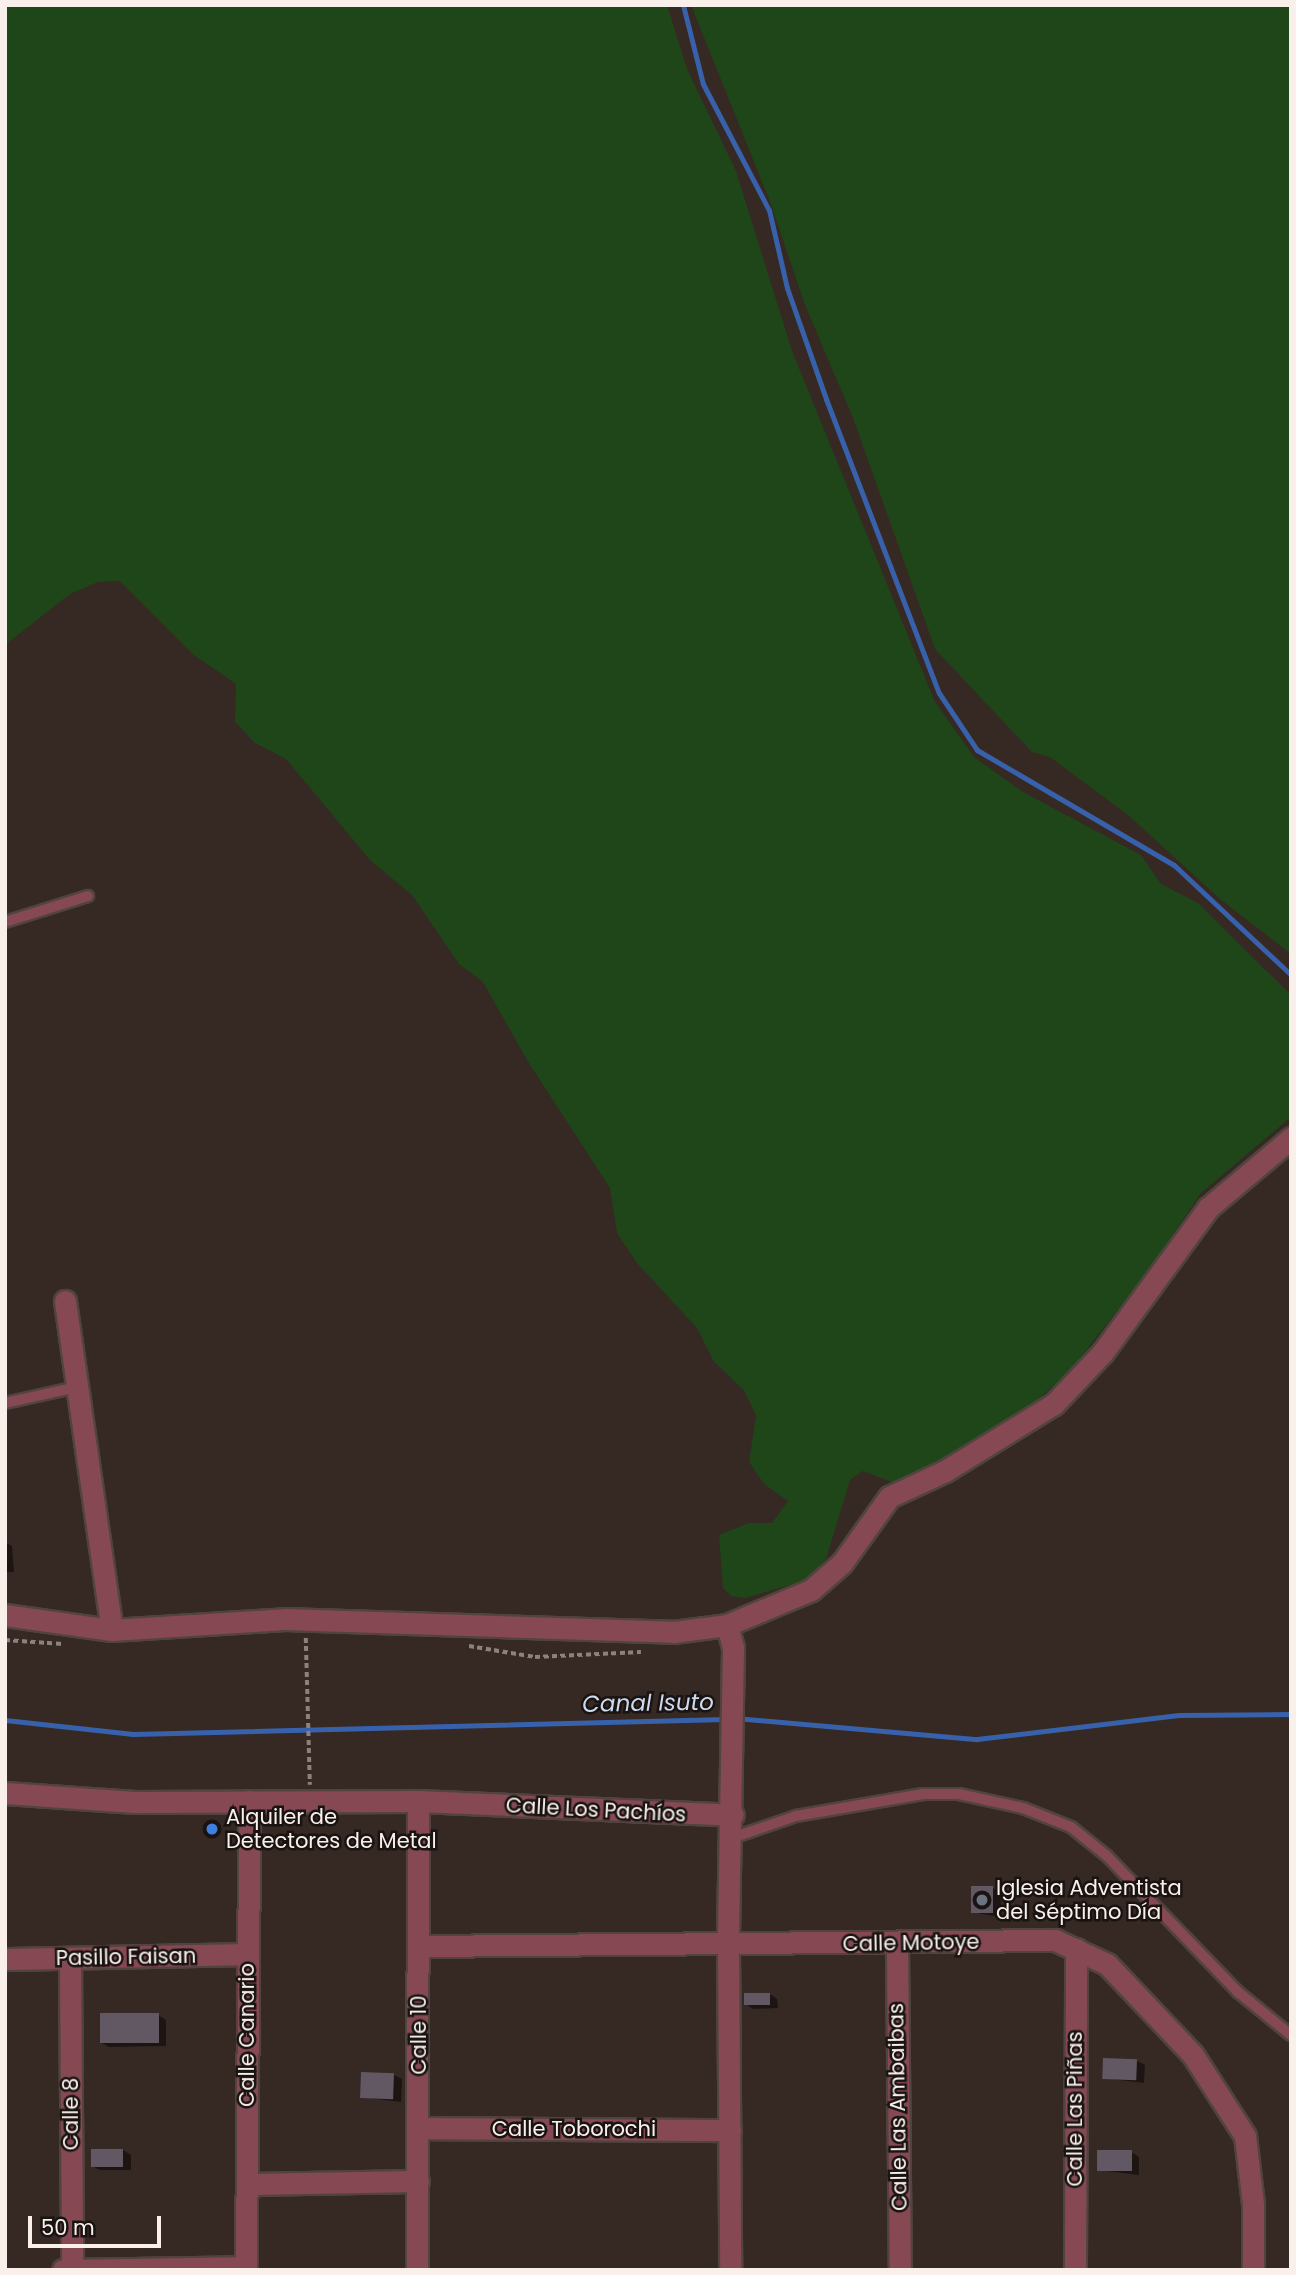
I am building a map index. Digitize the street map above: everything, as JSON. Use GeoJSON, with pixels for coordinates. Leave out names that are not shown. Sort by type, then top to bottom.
{"type":"FeatureCollection","features":[{"type":"Feature","properties":{"kind":"street"},"geometry":{"type":"LineString","coordinates":[[5,1615],[112,1630],[285,1619],[673,1632],[726,1625],[811,1590],[842,1563],[889,1497],[945,1471],[1054,1404],[1104,1352],[1208,1208],[1291,1138]]}},
{"type":"Feature","properties":{"kind":"street"},"geometry":{"type":"LineString","coordinates":[[65,1301],[112,1630]]}},
{"type":"Feature","properties":{"kind":"street"},"geometry":{"type":"LineString","coordinates":[[726,1625],[733,1648],[734,1781],[728,1944],[730,2270]]}},
{"type":"Feature","properties":{"kind":"street","name":"Calle Los Pachíos"},"geometry":{"type":"LineString","coordinates":[[5,1793],[135,1802],[418,1801],[733,1815]]}},
{"type":"Feature","properties":{"kind":"street","name":"Calle Canario"},"geometry":{"type":"LineString","coordinates":[[246,2269],[248,1801]]}},
{"type":"Feature","properties":{"kind":"street","name":"Calle 10"},"geometry":{"type":"LineString","coordinates":[[417,2270],[420,1946],[418,1801]]}},
{"type":"Feature","properties":{"kind":"street","name":"Calle Motoye"},"geometry":{"type":"LineString","coordinates":[[420,1946],[897,1944],[1055,1940],[1107,1964],[1193,2055],[1245,2136],[1253,2204],[1253,2270]]}},
{"type":"Feature","properties":{"kind":"street","name":"Calle Las Ambaibas"},"geometry":{"type":"LineString","coordinates":[[897,1944],[900,2270]]}},
{"type":"Feature","properties":{"kind":"street","name":"Calle Las Piñas"},"geometry":{"type":"LineString","coordinates":[[1074,2270],[1076,1949]]}},
{"type":"Feature","properties":{"kind":"street","name":"Pasillo Faisan"},"geometry":{"type":"LineString","coordinates":[[5,1959],[247,1954]]}},
{"type":"Feature","properties":{"kind":"street","name":"Calle 8"},"geometry":{"type":"LineString","coordinates":[[70,1958],[72,2270]]}},
{"type":"Feature","properties":{"kind":"street","name":"Calle Toborochi"},"geometry":{"type":"LineString","coordinates":[[419,2128],[730,2130]]}},
{"type":"Feature","properties":{"kind":"street"},"geometry":{"type":"LineString","coordinates":[[247,2184],[418,2181]]}},
{"type":"Feature","properties":{"kind":"street"},"geometry":{"type":"LineString","coordinates":[[63,2270],[246,2269]]}},
{"type":"Feature","properties":{"kind":"lane"},"geometry":{"type":"LineString","coordinates":[[5,922],[88,896]]}},
{"type":"Feature","properties":{"kind":"lane"},"geometry":{"type":"LineString","coordinates":[[5,1403],[77,1387]]}},
{"type":"Feature","properties":{"kind":"lane"},"geometry":{"type":"LineString","coordinates":[[733,1838],[796,1816],[923,1794],[959,1794],[1023,1808],[1071,1828],[1107,1856],[1238,1992],[1291,2035]]}},
{"type":"Feature","properties":{"kind":"path"},"geometry":{"type":"LineString","coordinates":[[294,1639],[318,1639]]}},
{"type":"Feature","properties":{"kind":"path"},"geometry":{"type":"LineString","coordinates":[[5,1640],[20,1645],[73,1644]]}},
{"type":"Feature","properties":{"kind":"path"},"geometry":{"type":"LineString","coordinates":[[465,1644],[484,1651],[535,1657],[590,1657],[648,1650]]}},
{"type":"Feature","properties":{"kind":"path"},"geometry":{"type":"LineString","coordinates":[[306,1662],[311,1801]]}},
{"type":"Feature","properties":{"kind":"green space"},"geometry":{"type":"Polygon","coordinates":[[[5,5],[667,5],[687,69],[736,171],[792,351],[935,702],[974,757],[1023,792],[1141,855],[1161,884],[1198,903],[1291,995],[1291,1117],[1201,1193],[1148,1271],[1070,1371],[1018,1417],[963,1452],[894,1483],[863,1471],[850,1480],[826,1559],[806,1580],[745,1598],[731,1596],[723,1588],[719,1535],[749,1523],[772,1523],[788,1501],[764,1484],[749,1462],[756,1416],[744,1390],[714,1362],[697,1328],[637,1263],[617,1233],[610,1188],[527,1060],[483,982],[459,964],[412,895],[370,860],[286,759],[255,743],[235,722],[236,684],[194,655],[120,581],[98,582],[70,594],[5,645],[5,5]]]}},
{"type":"Feature","properties":{"kind":"green space"},"geometry":{"type":"Polygon","coordinates":[[[691,5],[1291,5],[1291,954],[1220,899],[1128,815],[1050,757],[1032,752],[935,649],[853,418],[805,305],[769,199],[691,5]]]}},
{"type":"Feature","properties":{"kind":"building","name":"Iglesia Adventista del Séptimo Día"},"geometry":{"type":"Polygon","coordinates":[[[971,1886],[993,1886],[993,1913],[971,1913],[971,1886]]]}},
{"type":"Feature","properties":{"kind":"building"},"geometry":{"type":"Polygon","coordinates":[[[744,1993],[770,1993],[770,2005],[744,2005],[744,1993]]]}},
{"type":"Feature","properties":{"kind":"building"},"geometry":{"type":"Polygon","coordinates":[[[100,2013],[159,2013],[159,2043],[100,2043],[100,2013]]]}},
{"type":"Feature","properties":{"kind":"building"},"geometry":{"type":"Polygon","coordinates":[[[1103,2058],[1137,2059],[1136,2080],[1102,2079],[1103,2058]]]}},
{"type":"Feature","properties":{"kind":"building"},"geometry":{"type":"Polygon","coordinates":[[[361,2072],[394,2073],[393,2099],[360,2098],[361,2072]]]}},
{"type":"Feature","properties":{"kind":"building"},"geometry":{"type":"Polygon","coordinates":[[[91,2149],[123,2149],[123,2167],[91,2167],[91,2149]]]}},
{"type":"Feature","properties":{"kind":"building"},"geometry":{"type":"Polygon","coordinates":[[[1097,2150],[1132,2150],[1132,2171],[1097,2171],[1097,2150]]]}},
{"type":"Feature","properties":{"kind":"waterway"},"geometry":{"type":"LineString","coordinates":[[683,5],[703,84],[769,210],[787,288],[826,399],[939,693],[977,750],[1174,865],[1291,975]]}},
{"type":"Feature","properties":{"kind":"waterway","name":"Canal Isuto"},"geometry":{"type":"LineString","coordinates":[[735,1718],[977,1739],[1179,1715],[1291,1714]]}},
{"type":"Feature","properties":{"kind":"waterway","name":"Canal Isuto"},"geometry":{"type":"LineString","coordinates":[[5,1720],[133,1734],[726,1719]]}},
{"type":"Feature","properties":{"kind":"place","name":"Alquiler de Detectores de Metal"},"geometry":{"type":"Point","coordinates":[212,1829]}},
{"type":"Feature","properties":{"kind":"place","name":"Iglesia Adventista del Séptimo Día"},"geometry":{"type":"Point","coordinates":[982,1900]}}]}
